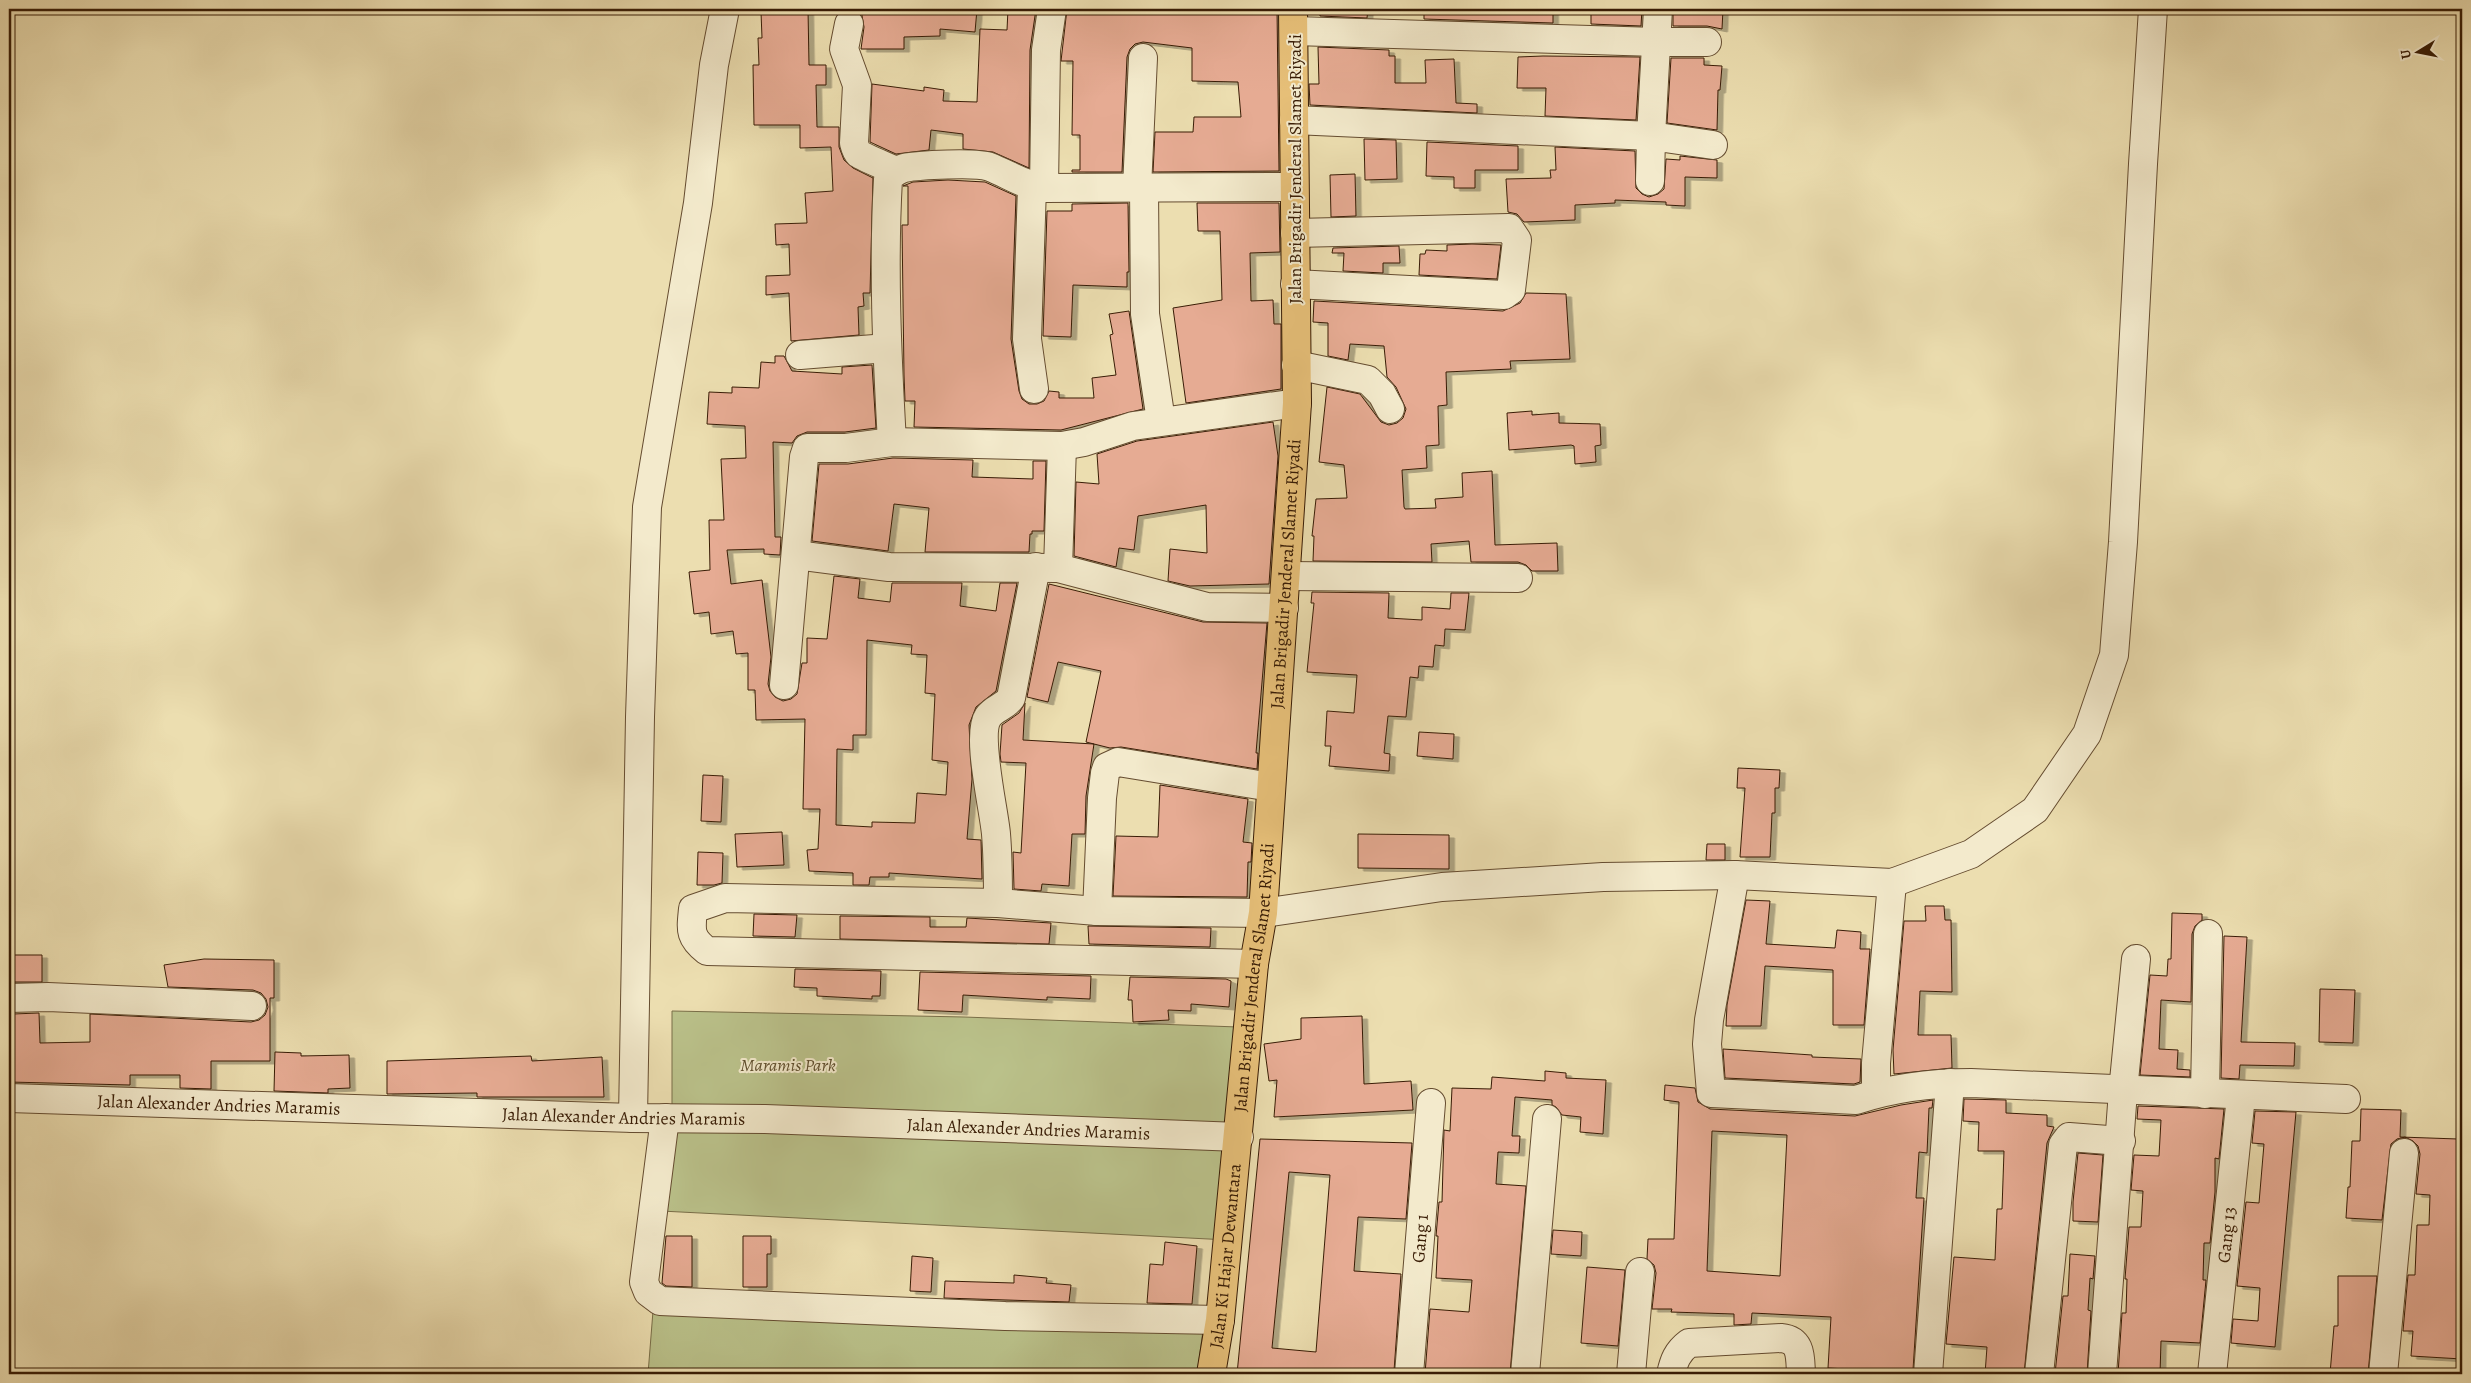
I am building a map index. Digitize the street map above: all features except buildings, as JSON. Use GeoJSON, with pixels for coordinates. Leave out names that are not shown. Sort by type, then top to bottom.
{"type":"FeatureCollection","features":[{"type":"Feature","properties":{"kind":"main road","name":"Jalan Brigadir Jenderal Slamet Riyadi"},"geometry":{"type":"LineString","coordinates":[[1239,1137],[1254,964],[1262,913],[1284,608],[1296,403],[1294,20]]}},
{"type":"Feature","properties":{"kind":"main road","name":"Jalan Ki Hajar Dewantara"},"geometry":{"type":"LineString","coordinates":[[1211,1374],[1220,1320],[1239,1137]]}},
{"type":"Feature","properties":{"kind":"street"},"geometry":{"type":"LineString","coordinates":[[633,1118],[640,717],[647,507],[698,203],[714,65],[725,9]]}},
{"type":"Feature","properties":{"kind":"street"},"geometry":{"type":"LineString","coordinates":[[1034,388],[1026,339],[1038,188],[1046,50],[1052,9]]}},
{"type":"Feature","properties":{"kind":"street"},"geometry":{"type":"LineString","coordinates":[[1650,181],[1658,9]]}},
{"type":"Feature","properties":{"kind":"street"},"geometry":{"type":"LineString","coordinates":[[1254,964],[707,951],[696,943],[691,931],[693,909],[725,898],[998,903],[1097,911],[1262,913],[1442,887],[1603,878],[1735,875],[1892,883],[1971,854],[2035,810],[2087,734],[2114,655],[2123,542],[2142,164],[2153,9]]}},
{"type":"Feature","properties":{"kind":"street"},"geometry":{"type":"LineString","coordinates":[[1294,20],[1657,42],[1707,42]]}},
{"type":"Feature","properties":{"kind":"street"},"geometry":{"type":"LineString","coordinates":[[849,24],[844,49],[857,85],[854,143],[856,150],[864,158],[875,160],[896,171]]}},
{"type":"Feature","properties":{"kind":"street"},"geometry":{"type":"LineString","coordinates":[[1144,58],[1141,188],[1145,314],[1161,421]]}},
{"type":"Feature","properties":{"kind":"street"},"geometry":{"type":"LineString","coordinates":[[1294,120],[1651,136],[1713,144]]}},
{"type":"Feature","properties":{"kind":"street"},"geometry":{"type":"LineString","coordinates":[[892,442],[884,292],[888,179],[896,171],[913,167],[976,164],[989,167],[1038,188],[1294,187]]}},
{"type":"Feature","properties":{"kind":"street"},"geometry":{"type":"LineString","coordinates":[[1295,233],[1508,228],[1517,240],[1510,290],[1504,294],[1295,284]]}},
{"type":"Feature","properties":{"kind":"street"},"geometry":{"type":"LineString","coordinates":[[800,355],[886,348]]}},
{"type":"Feature","properties":{"kind":"street"},"geometry":{"type":"LineString","coordinates":[[1296,365],[1368,380],[1382,394],[1390,409]]}},
{"type":"Feature","properties":{"kind":"street"},"geometry":{"type":"LineString","coordinates":[[784,685],[804,457],[807,448],[846,448],[892,442],[1062,446],[1084,442],[1133,426],[1296,403]]}},
{"type":"Feature","properties":{"kind":"street"},"geometry":{"type":"LineString","coordinates":[[998,903],[996,836],[984,755],[985,724],[988,717],[1008,703],[1011,698],[1048,568],[1062,446]]}},
{"type":"Feature","properties":{"kind":"street"},"geometry":{"type":"LineString","coordinates":[[796,555],[889,567],[1048,568],[1207,607],[1284,608]]}},
{"type":"Feature","properties":{"kind":"street"},"geometry":{"type":"LineString","coordinates":[[1286,576],[1518,578]]}},
{"type":"Feature","properties":{"kind":"street"},"geometry":{"type":"LineString","coordinates":[[1097,911],[1102,798],[1104,774],[1107,767],[1118,762],[1271,787]]}},
{"type":"Feature","properties":{"kind":"street"},"geometry":{"type":"LineString","coordinates":[[1735,875],[1709,1020],[1707,1044],[1709,1089],[1711,1093],[1856,1100],[1876,1093],[1950,1083],[2346,1099]]}},
{"type":"Feature","properties":{"kind":"street"},"geometry":{"type":"LineString","coordinates":[[1876,1093],[1876,1063],[1892,883]]}},
{"type":"Feature","properties":{"kind":"street"},"geometry":{"type":"LineString","coordinates":[[2205,1094],[2208,934]]}},
{"type":"Feature","properties":{"kind":"street"},"geometry":{"type":"LineString","coordinates":[[2102,1374],[2136,959]]}},
{"type":"Feature","properties":{"kind":"street"},"geometry":{"type":"LineString","coordinates":[[9,998],[48,997],[252,1006]]}},
{"type":"Feature","properties":{"kind":"street"},"geometry":{"type":"LineString","coordinates":[[1928,1374],[1950,1083]]}},
{"type":"Feature","properties":{"kind":"street","name":"Gang 13"},"geometry":{"type":"LineString","coordinates":[[2212,1374],[2241,1096]]}},
{"type":"Feature","properties":{"kind":"street","name":"Jalan Alexander Andries Maramis"},"geometry":{"type":"LineString","coordinates":[[9,1098],[633,1118],[765,1119],[1239,1137]]}},
{"type":"Feature","properties":{"kind":"street","name":"Gang 1"},"geometry":{"type":"LineString","coordinates":[[1409,1374],[1431,1103]]}},
{"type":"Feature","properties":{"kind":"street"},"geometry":{"type":"LineString","coordinates":[[664,1118],[644,1282],[648,1292],[660,1301],[1005,1316],[1220,1320]]}},
{"type":"Feature","properties":{"kind":"street"},"geometry":{"type":"LineString","coordinates":[[1525,1374],[1547,1119]]}},
{"type":"Feature","properties":{"kind":"street"},"geometry":{"type":"LineString","coordinates":[[2039,1374],[2063,1146],[2069,1137],[2121,1141]]}},
{"type":"Feature","properties":{"kind":"street"},"geometry":{"type":"LineString","coordinates":[[2383,1374],[2404,1153]]}},
{"type":"Feature","properties":{"kind":"street"},"geometry":{"type":"LineString","coordinates":[[1632,1374],[1640,1272]]}},
{"type":"Feature","properties":{"kind":"street"},"geometry":{"type":"LineString","coordinates":[[1670,1374],[1678,1354],[1689,1343],[1781,1338],[1791,1339],[1798,1346],[1801,1374]]}},
{"type":"Feature","properties":{"kind":"green space","name":"Maramis Park"},"geometry":{"type":"Polygon","coordinates":[[[672,1011],[964,1017],[1238,1027],[1232,1123],[672,1113],[672,1011]]]}},
{"type":"Feature","properties":{"kind":"green space","name":"Maramis Park"},"geometry":{"type":"Polygon","coordinates":[[[667,1126],[1235,1144],[1228,1240],[661,1211],[667,1126]]]}},
{"type":"Feature","properties":{"kind":"green space"},"geometry":{"type":"Polygon","coordinates":[[[653,1311],[1204,1323],[1197,1374],[648,1374],[653,1311]]]}}]}
